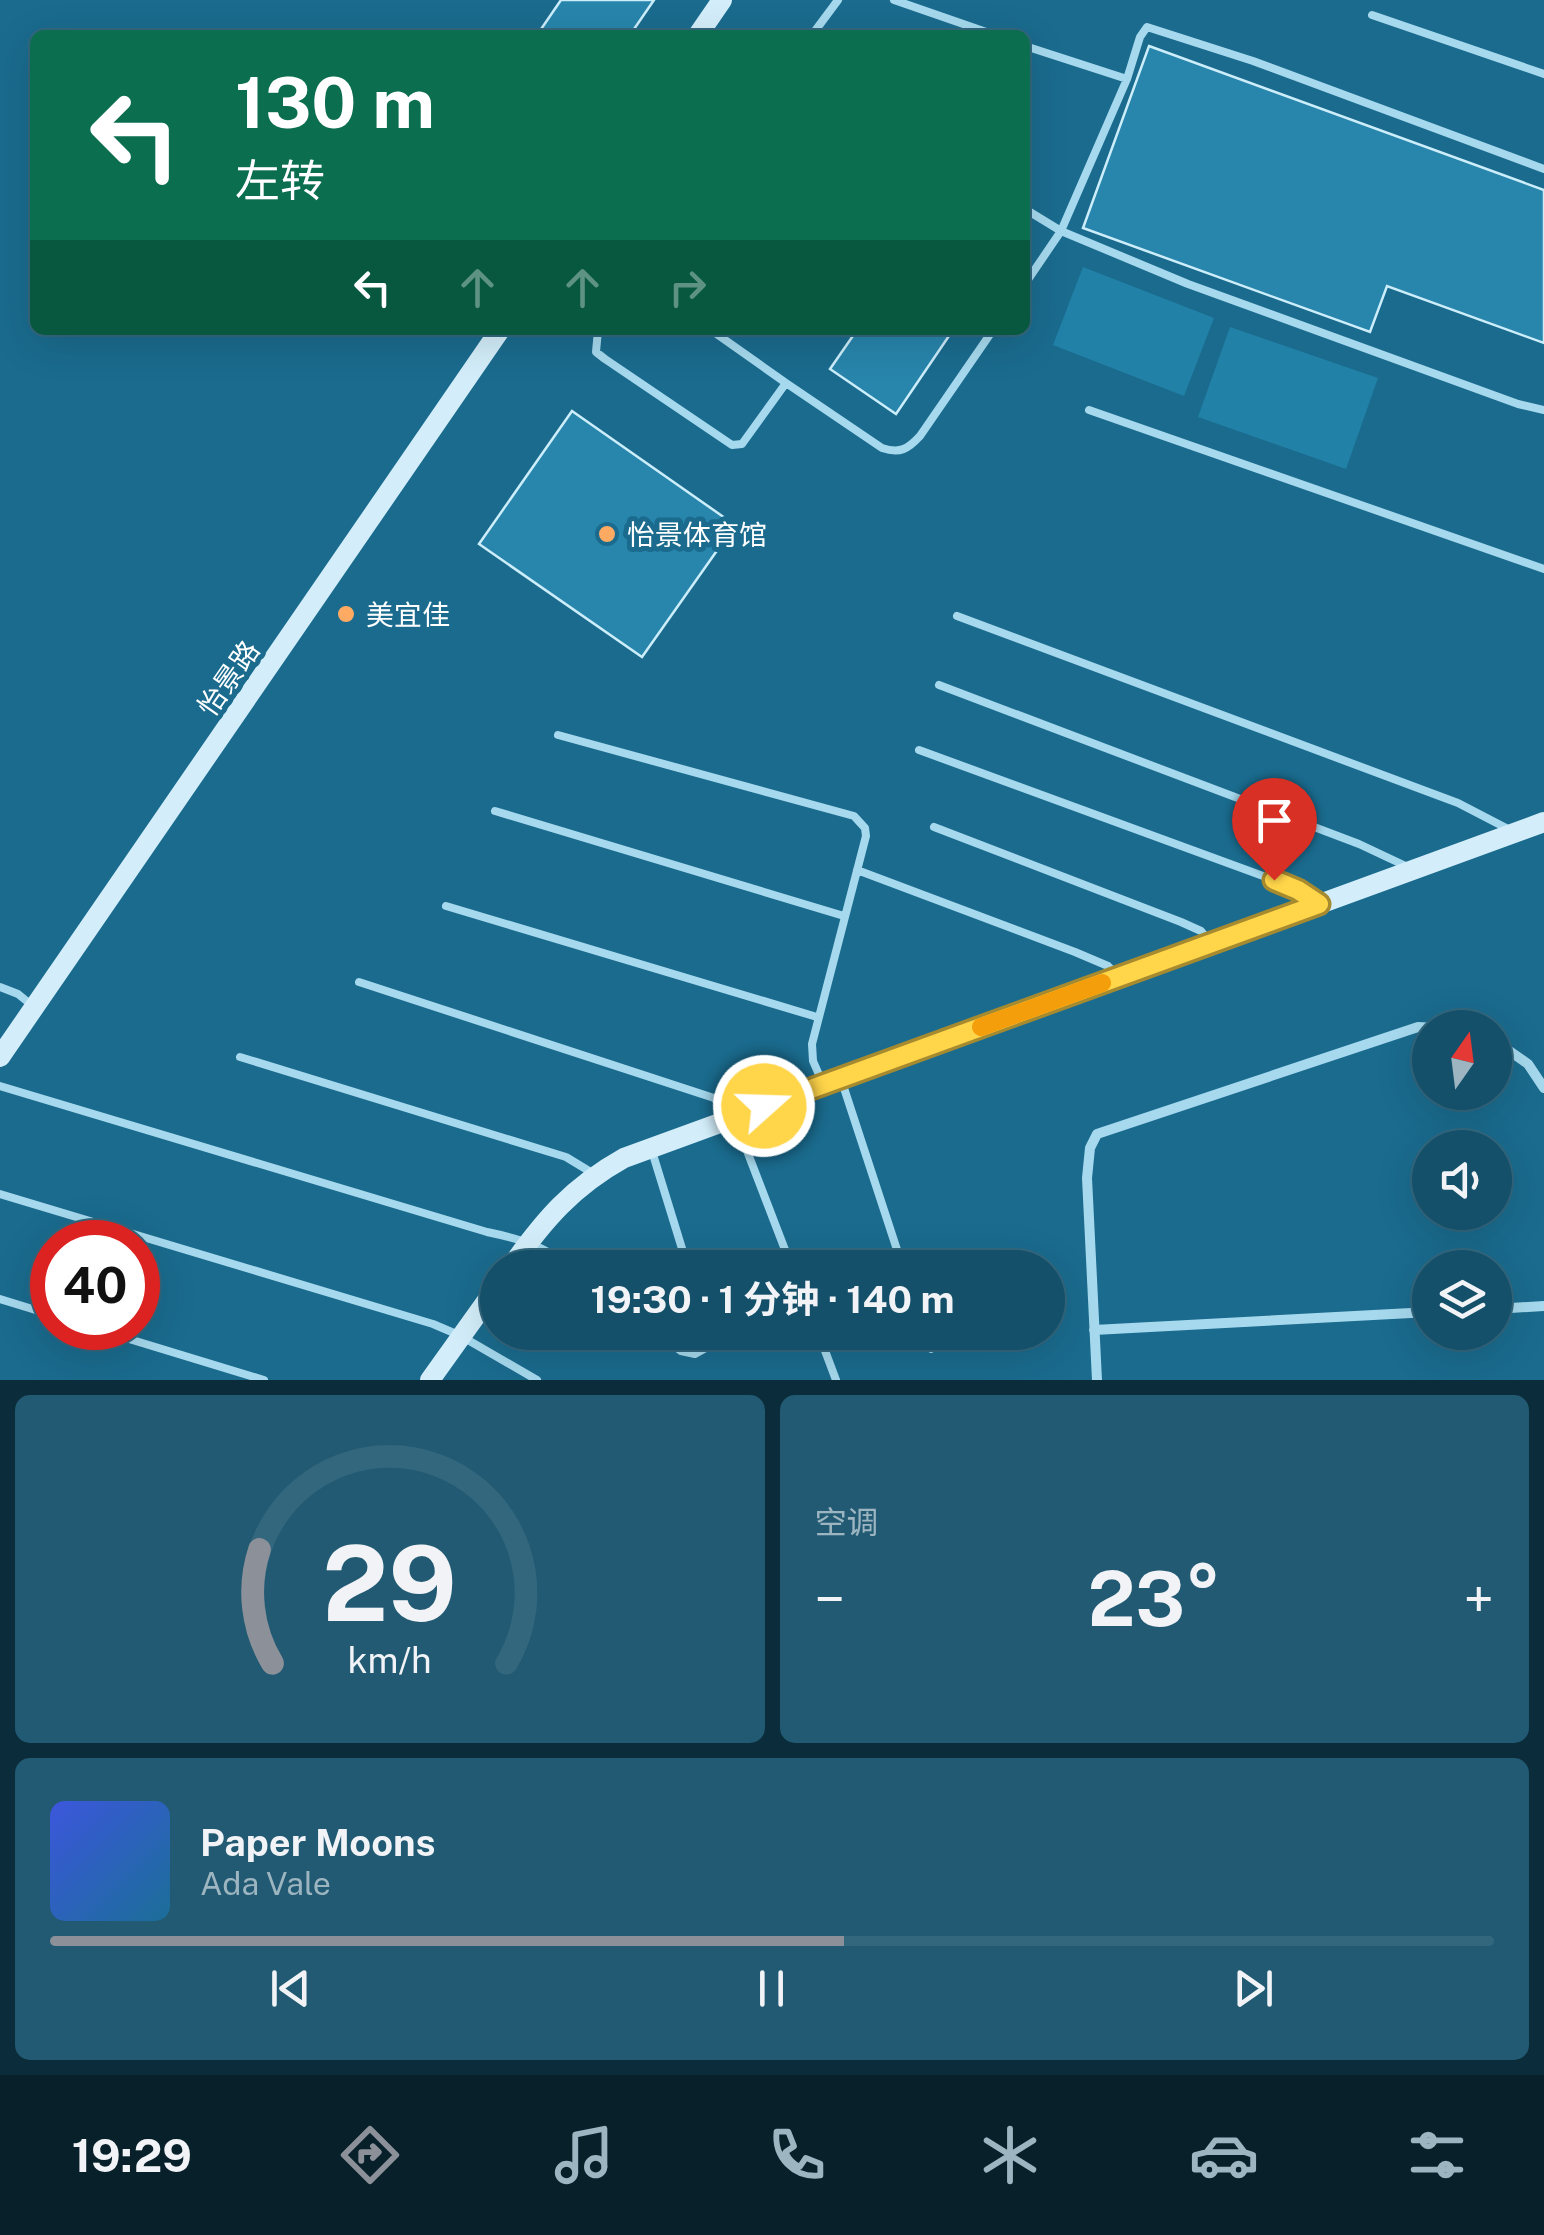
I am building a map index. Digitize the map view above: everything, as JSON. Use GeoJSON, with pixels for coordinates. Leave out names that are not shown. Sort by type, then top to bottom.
{"type":"FeatureCollection","features":[{"type":"Feature","properties":{"kind":"street"},"geometry":{"type":"LineString","coordinates":[[701,30],[722,0]]}},
{"type":"Feature","properties":{"kind":"street","name":"怡景路"},"geometry":{"type":"LineString","coordinates":[[0,1057],[497,335]]}},
{"type":"Feature","properties":{"kind":"street"},"geometry":{"type":"LineString","coordinates":[[523,1250],[560,1205],[594,1174],[651,1148],[1544,823]]}},
{"type":"Feature","properties":{"kind":"street"},"geometry":{"type":"LineString","coordinates":[[1097,1380],[1087,1178],[1090,1148],[1097,1134],[1412,1029]]}},
{"type":"Feature","properties":{"kind":"street"},"geometry":{"type":"LineString","coordinates":[[1512,1053],[1528,1064],[1544,1088]]}},
{"type":"Feature","properties":{"kind":"street"},"geometry":{"type":"LineString","coordinates":[[1512,1307],[1544,1306]]}},
{"type":"Feature","properties":{"kind":"street"},"geometry":{"type":"LineString","coordinates":[[430,1380],[480,1310]]}},
{"type":"Feature","properties":{"kind":"street"},"geometry":{"type":"LineString","coordinates":[[1094,1330],[1412,1313]]}},
{"type":"Feature","properties":{"kind":"lane"},"geometry":{"type":"LineString","coordinates":[[816,30],[838,0]]}},
{"type":"Feature","properties":{"kind":"lane"},"geometry":{"type":"LineString","coordinates":[[894,0],[981,30]]}},
{"type":"Feature","properties":{"kind":"lane"},"geometry":{"type":"LineString","coordinates":[[1372,15],[1544,74]]}},
{"type":"Feature","properties":{"kind":"lane"},"geometry":{"type":"LineString","coordinates":[[1030,277],[1061,232],[1147,27],[1544,168]]}},
{"type":"Feature","properties":{"kind":"lane"},"geometry":{"type":"LineString","coordinates":[[1030,48],[1127,79]]}},
{"type":"Feature","properties":{"kind":"lane"},"geometry":{"type":"LineString","coordinates":[[1030,212],[1061,232],[1188,284],[1544,410]]}},
{"type":"Feature","properties":{"kind":"lane"},"geometry":{"type":"LineString","coordinates":[[598,335],[596,352],[732,444],[742,444],[786,383]]}},
{"type":"Feature","properties":{"kind":"lane"},"geometry":{"type":"LineString","coordinates":[[718,335],[882,448],[900,452],[920,436],[990,335]]}},
{"type":"Feature","properties":{"kind":"lane"},"geometry":{"type":"LineString","coordinates":[[1090,410],[1544,569]]}},
{"type":"Feature","properties":{"kind":"lane"},"geometry":{"type":"LineString","coordinates":[[957,616],[1458,803],[1517,834]]}},
{"type":"Feature","properties":{"kind":"lane"},"geometry":{"type":"LineString","coordinates":[[939,685],[1359,844],[1415,870]]}},
{"type":"Feature","properties":{"kind":"lane"},"geometry":{"type":"LineString","coordinates":[[558,734],[854,816],[865,828],[817,1017],[813,1061],[832,1081],[897,1250]]}},
{"type":"Feature","properties":{"kind":"lane"},"geometry":{"type":"LineString","coordinates":[[919,750],[1274,880],[1319,904]]}},
{"type":"Feature","properties":{"kind":"lane"},"geometry":{"type":"LineString","coordinates":[[496,811],[844,916]]}},
{"type":"Feature","properties":{"kind":"lane"},"geometry":{"type":"LineString","coordinates":[[934,827],[1180,922],[1201,931],[1211,943]]}},
{"type":"Feature","properties":{"kind":"lane"},"geometry":{"type":"LineString","coordinates":[[857,870],[1092,959],[1119,976]]}},
{"type":"Feature","properties":{"kind":"lane"},"geometry":{"type":"LineString","coordinates":[[446,906],[817,1017]]}},
{"type":"Feature","properties":{"kind":"lane"},"geometry":{"type":"LineString","coordinates":[[359,982],[714,1098],[734,1117],[785,1250]]}},
{"type":"Feature","properties":{"kind":"lane"},"geometry":{"type":"LineString","coordinates":[[0,987],[18,994],[34,1008]]}},
{"type":"Feature","properties":{"kind":"lane"},"geometry":{"type":"LineString","coordinates":[[240,1057],[566,1158],[594,1174]]}},
{"type":"Feature","properties":{"kind":"lane"},"geometry":{"type":"LineString","coordinates":[[0,1086],[549,1250]]}},
{"type":"Feature","properties":{"kind":"lane"},"geometry":{"type":"LineString","coordinates":[[651,1148],[682,1250]]}},
{"type":"Feature","properties":{"kind":"lane"},"geometry":{"type":"LineString","coordinates":[[0,1194],[432,1324],[461,1336],[536,1380]]}},
{"type":"Feature","properties":{"kind":"lane"},"geometry":{"type":"LineString","coordinates":[[0,1299],[30,1308]]}},
{"type":"Feature","properties":{"kind":"lane"},"geometry":{"type":"LineString","coordinates":[[160,1348],[264,1380]]}},
{"type":"Feature","properties":{"kind":"lane"},"geometry":{"type":"LineString","coordinates":[[825,1350],[836,1380]]}},
{"type":"Feature","properties":{"kind":"shaded area"},"geometry":{"type":"Polygon","coordinates":[[[1083,267],[1214,318],[1184,396],[1053,345],[1083,267]]]}},
{"type":"Feature","properties":{"kind":"shaded area"},"geometry":{"type":"Polygon","coordinates":[[[1230,327],[1378,378],[1346,469],[1198,417],[1230,327]]]}},
{"type":"Feature","properties":{"kind":"building"},"geometry":{"type":"Polygon","coordinates":[[[561,0],[654,0],[633,30],[540,30],[561,0]]]}},
{"type":"Feature","properties":{"kind":"building"},"geometry":{"type":"Polygon","coordinates":[[[1149,46],[1544,190],[1544,343],[1387,286],[1370,332],[1083,228],[1149,46]]]}},
{"type":"Feature","properties":{"kind":"building"},"geometry":{"type":"Polygon","coordinates":[[[854,335],[950,335],[896,414],[830,369],[854,335]]]}},
{"type":"Feature","properties":{"kind":"building","name":"怡景体育馆"},"geometry":{"type":"Polygon","coordinates":[[[572,411],[735,525],[642,657],[479,544],[572,411]]]}},
{"type":"Feature","properties":{"kind":"slow traffic"},"geometry":{"type":"LineString","coordinates":[[981,1027],[1102,983]]}},
{"type":"Feature","properties":{"kind":"place","name":"怡景体育馆"},"geometry":{"type":"Point","coordinates":[607,534]}},
{"type":"Feature","properties":{"kind":"place","name":"美宜佳"},"geometry":{"type":"Point","coordinates":[346,614]}},
{"type":"Feature","properties":{"kind":"route"},"geometry":{"type":"LineString","coordinates":[[764,1106],[1319,904],[1274,880]]}}]}
